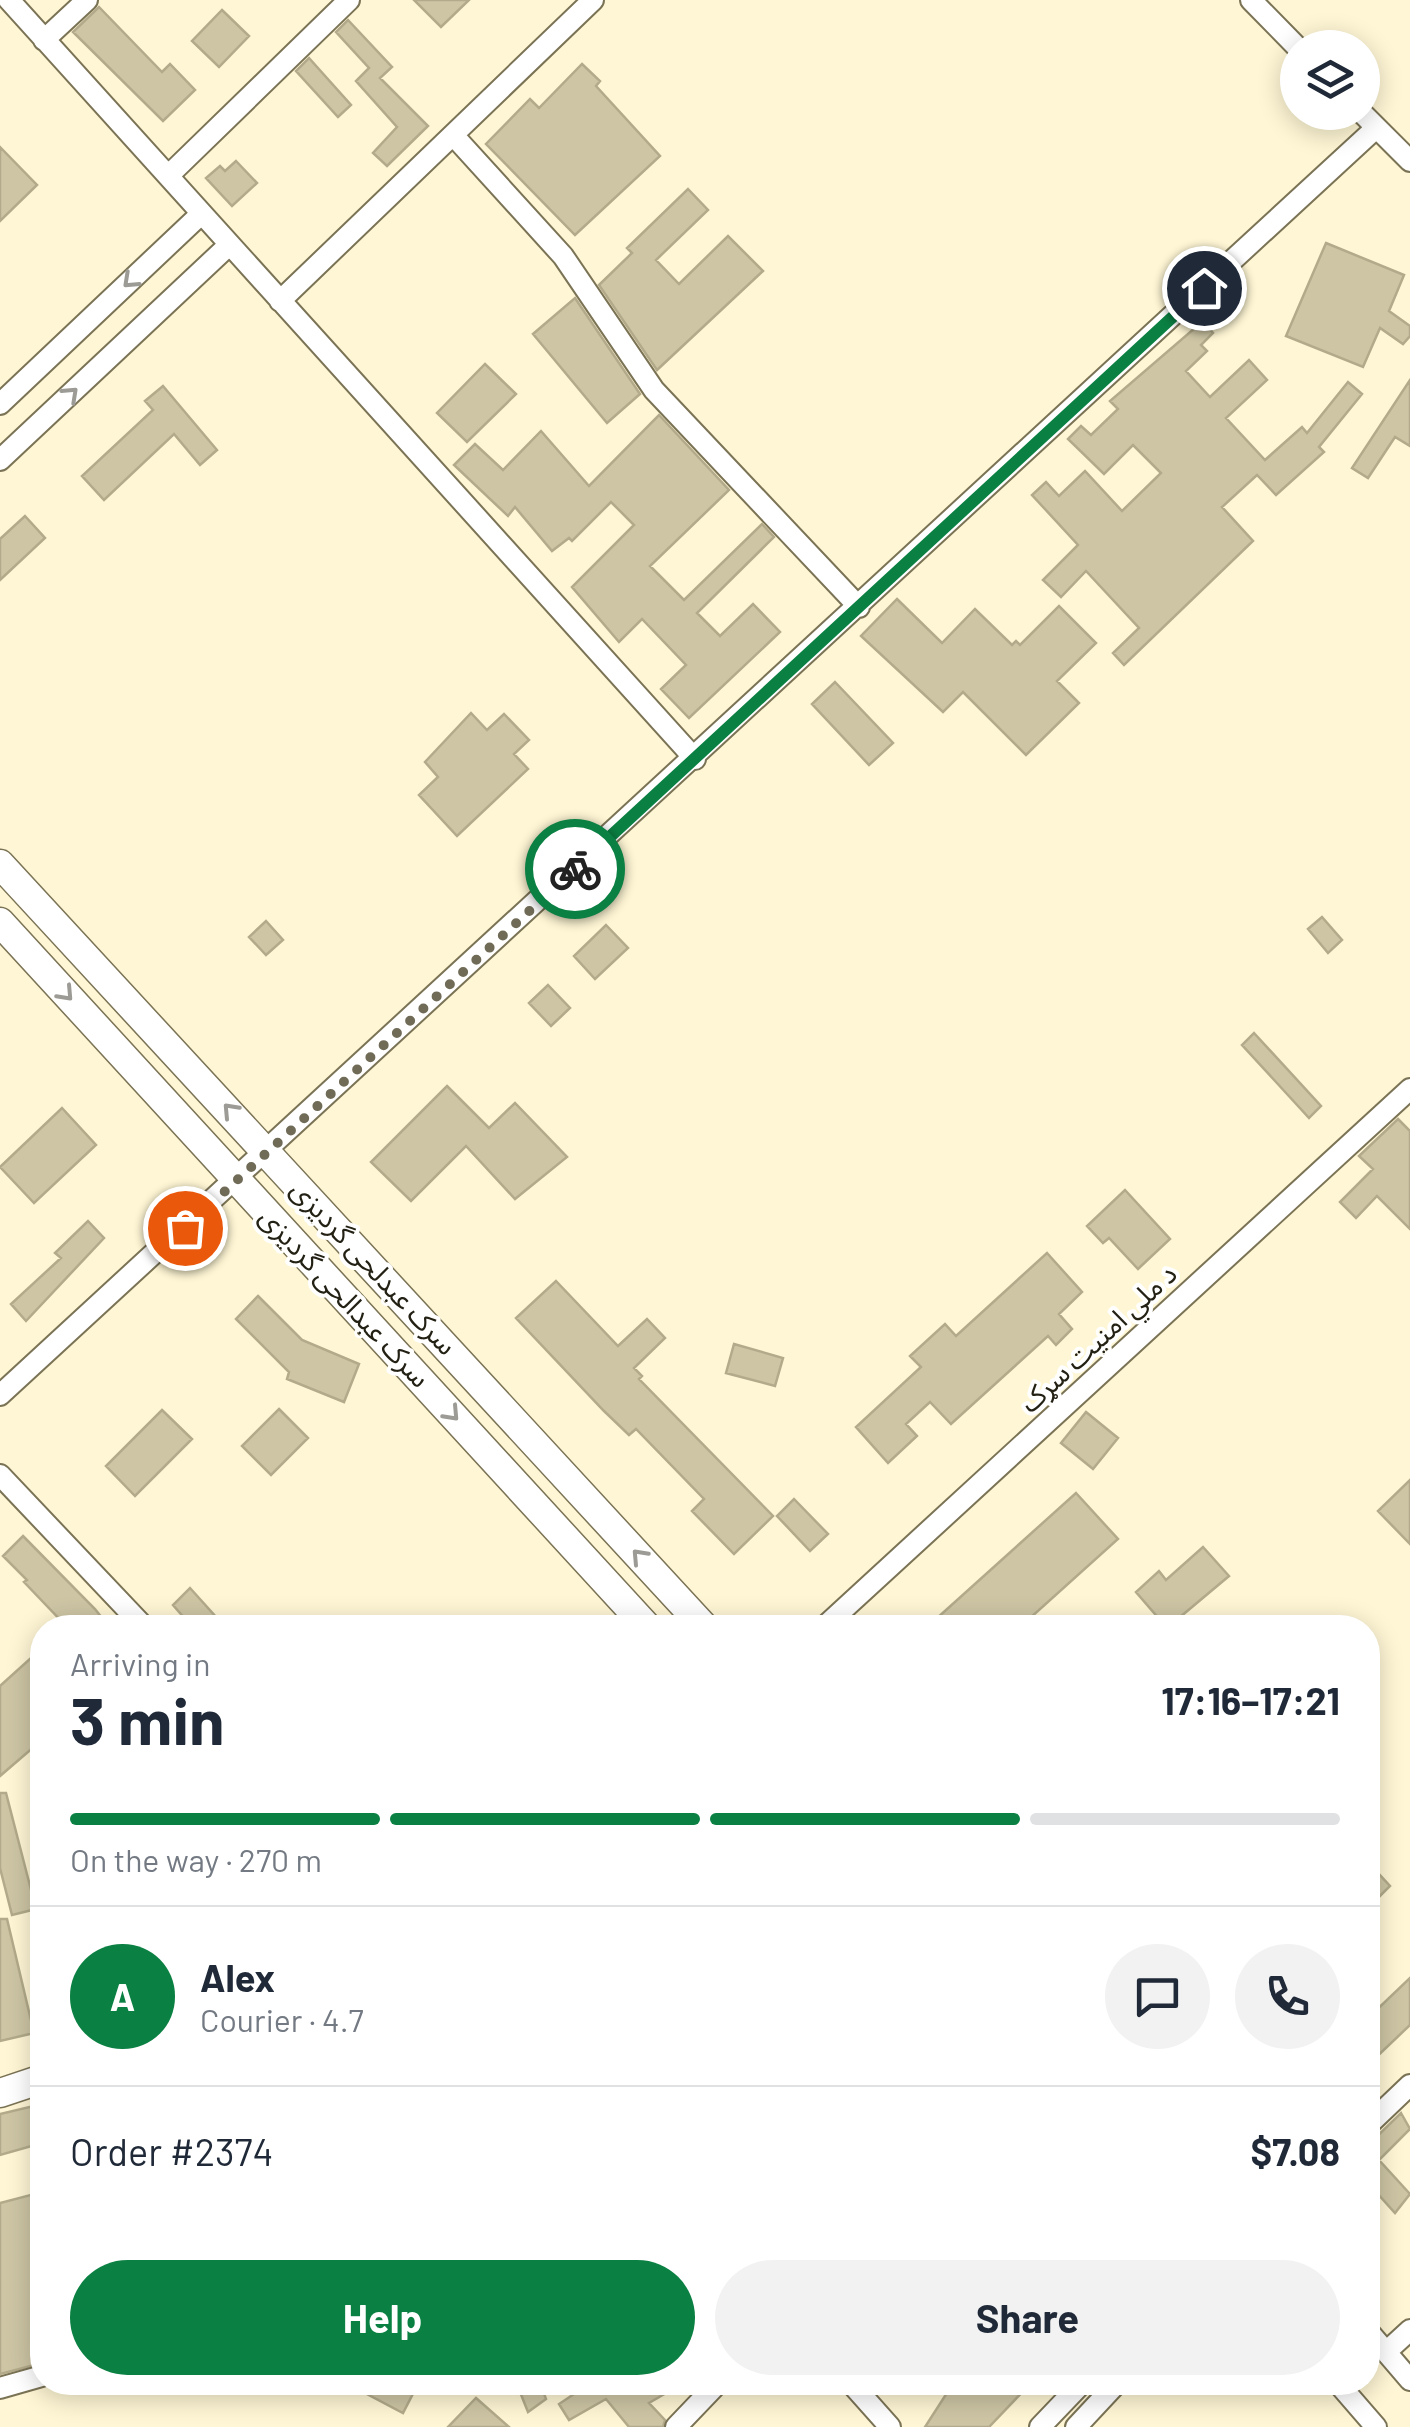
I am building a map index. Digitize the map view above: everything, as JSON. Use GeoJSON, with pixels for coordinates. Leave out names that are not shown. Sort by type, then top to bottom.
{"type":"FeatureCollection","features":[{"type":"Feature","properties":{"kind":"main road","name":"سرک عبدلحی گردیزی"},"geometry":{"type":"LineString","coordinates":[[0,864],[693,1615]]}},
{"type":"Feature","properties":{"kind":"main road","name":"سرک عبدالحی گردیزی"},"geometry":{"type":"LineString","coordinates":[[0,922],[636,1615]]}},
{"type":"Feature","properties":{"kind":"main road"},"geometry":{"type":"LineString","coordinates":[[0,2093],[30,2083]]}},
{"type":"Feature","properties":{"kind":"street"},"geometry":{"type":"LineString","coordinates":[[9,0],[696,759]]}},
{"type":"Feature","properties":{"kind":"street"},"geometry":{"type":"LineString","coordinates":[[44,40],[87,0]]}},
{"type":"Feature","properties":{"kind":"street"},"geometry":{"type":"LineString","coordinates":[[168,176],[349,0]]}},
{"type":"Feature","properties":{"kind":"street"},"geometry":{"type":"LineString","coordinates":[[280,301],[592,0]]}},
{"type":"Feature","properties":{"kind":"street"},"geometry":{"type":"LineString","coordinates":[[1251,0],[1280,30]]}},
{"type":"Feature","properties":{"kind":"street"},"geometry":{"type":"LineString","coordinates":[[1380,129],[1406,150]]}},
{"type":"Feature","properties":{"kind":"street"},"geometry":{"type":"LineString","coordinates":[[0,1395],[696,759],[1359,130]]}},
{"type":"Feature","properties":{"kind":"street"},"geometry":{"type":"LineString","coordinates":[[453,134],[563,256],[654,390],[859,607]]}},
{"type":"Feature","properties":{"kind":"street"},"geometry":{"type":"LineString","coordinates":[[0,404],[201,214]]}},
{"type":"Feature","properties":{"kind":"street"},"geometry":{"type":"LineString","coordinates":[[0,460],[230,245]]}},
{"type":"Feature","properties":{"kind":"street","name":"د ملي امنیت سړک"},"geometry":{"type":"LineString","coordinates":[[837,1615],[1410,1089]]}},
{"type":"Feature","properties":{"kind":"street"},"geometry":{"type":"LineString","coordinates":[[0,1475],[134,1615]]}},
{"type":"Feature","properties":{"kind":"street"},"geometry":{"type":"LineString","coordinates":[[1380,2114],[1410,2086]]}},
{"type":"Feature","properties":{"kind":"street"},"geometry":{"type":"LineString","coordinates":[[1386,2352],[1410,2330]]}},
{"type":"Feature","properties":{"kind":"street"},"geometry":{"type":"LineString","coordinates":[[1380,2345],[1410,2380]]}},
{"type":"Feature","properties":{"kind":"street"},"geometry":{"type":"LineString","coordinates":[[0,2388],[30,2379]]}},
{"type":"Feature","properties":{"kind":"street"},"geometry":{"type":"LineString","coordinates":[[676,2427],[707,2395]]}},
{"type":"Feature","properties":{"kind":"street"},"geometry":{"type":"LineString","coordinates":[[862,2395],[890,2427]]}},
{"type":"Feature","properties":{"kind":"street"},"geometry":{"type":"LineString","coordinates":[[1040,2427],[1071,2395]]}},
{"type":"Feature","properties":{"kind":"street"},"geometry":{"type":"LineString","coordinates":[[1076,2427],[1106,2395]]}},
{"type":"Feature","properties":{"kind":"street"},"geometry":{"type":"LineString","coordinates":[[1348,2395],[1376,2427]]}},
{"type":"Feature","properties":{"kind":"building"},"geometry":{"type":"Polygon","coordinates":[[[414,0],[469,0],[441,27],[414,0]]]}},
{"type":"Feature","properties":{"kind":"building"},"geometry":{"type":"Polygon","coordinates":[[[99,7],[162,72],[170,64],[195,90],[163,121],[73,32],[99,7]]]}},
{"type":"Feature","properties":{"kind":"building"},"geometry":{"type":"Polygon","coordinates":[[[222,10],[249,36],[219,67],[192,41],[222,10]]]}},
{"type":"Feature","properties":{"kind":"building"},"geometry":{"type":"Polygon","coordinates":[[[348,20],[392,67],[380,78],[428,126],[387,166],[373,153],[397,127],[356,81],[369,68],[336,32],[348,20]]]}},
{"type":"Feature","properties":{"kind":"building"},"geometry":{"type":"Polygon","coordinates":[[[309,58],[351,105],[338,117],[296,71],[309,58]]]}},
{"type":"Feature","properties":{"kind":"building"},"geometry":{"type":"Polygon","coordinates":[[[582,64],[600,81],[596,86],[660,156],[575,235],[486,144],[530,99],[539,108],[582,64]]]}},
{"type":"Feature","properties":{"kind":"building"},"geometry":{"type":"Polygon","coordinates":[[[0,147],[37,185],[0,221],[0,147]]]}},
{"type":"Feature","properties":{"kind":"building"},"geometry":{"type":"Polygon","coordinates":[[[236,161],[257,183],[232,206],[206,178],[220,166],[225,171],[236,161]]]}},
{"type":"Feature","properties":{"kind":"building"},"geometry":{"type":"Polygon","coordinates":[[[688,189],[708,210],[656,260],[679,284],[728,236],[763,271],[657,370],[599,285],[632,253],[627,248],[688,189]]]}},
{"type":"Feature","properties":{"kind":"building"},"geometry":{"type":"Polygon","coordinates":[[[1326,243],[1404,275],[1389,311],[1410,326],[1410,336],[1403,344],[1380,328],[1363,367],[1286,336],[1326,243]]]}},
{"type":"Feature","properties":{"kind":"building"},"geometry":{"type":"Polygon","coordinates":[[[575,298],[640,394],[607,423],[533,334],[575,298]]]}},
{"type":"Feature","properties":{"kind":"building"},"geometry":{"type":"Polygon","coordinates":[[[1203,321],[1213,333],[1201,345],[1207,351],[1186,371],[1210,397],[1249,360],[1267,380],[1226,418],[1265,460],[1302,427],[1307,433],[1348,382],[1362,394],[1319,447],[1324,452],[1276,495],[1257,475],[1222,507],[1253,541],[1124,665],[1113,653],[1139,628],[1086,571],[1061,597],[1043,580],[1078,545],[1032,495],[1046,482],[1059,496],[1085,471],[1122,511],[1161,473],[1133,445],[1104,474],[1068,439],[1081,426],[1091,435],[1118,409],[1110,401],[1203,321]]]}},
{"type":"Feature","properties":{"kind":"building"},"geometry":{"type":"Polygon","coordinates":[[[485,364],[516,394],[467,442],[437,413],[485,364]]]}},
{"type":"Feature","properties":{"kind":"building"},"geometry":{"type":"Polygon","coordinates":[[[1410,380],[1410,446],[1395,437],[1368,478],[1352,468],[1410,380]]]}},
{"type":"Feature","properties":{"kind":"building"},"geometry":{"type":"Polygon","coordinates":[[[163,386],[217,450],[200,465],[174,434],[104,500],[82,476],[153,410],[145,401],[163,386]]]}},
{"type":"Feature","properties":{"kind":"building"},"geometry":{"type":"Polygon","coordinates":[[[659,415],[729,490],[650,566],[684,600],[762,524],[774,537],[697,613],[720,636],[753,604],[780,632],[689,718],[661,689],[686,665],[642,619],[619,642],[572,587],[634,525],[611,502],[572,541],[569,538],[552,551],[515,507],[508,516],[454,465],[475,444],[503,470],[541,431],[589,486],[659,415]]]}},
{"type":"Feature","properties":{"kind":"building"},"geometry":{"type":"Polygon","coordinates":[[[25,516],[45,538],[0,580],[0,539],[25,516]]]}},
{"type":"Feature","properties":{"kind":"building"},"geometry":{"type":"Polygon","coordinates":[[[897,599],[942,643],[975,609],[1012,645],[1016,641],[1020,645],[1059,606],[1096,643],[1057,681],[1079,703],[1026,755],[963,692],[943,712],[861,636],[897,599]]]}},
{"type":"Feature","properties":{"kind":"building"},"geometry":{"type":"Polygon","coordinates":[[[835,682],[893,743],[869,765],[812,704],[835,682]]]}},
{"type":"Feature","properties":{"kind":"building"},"geometry":{"type":"Polygon","coordinates":[[[471,713],[487,730],[504,714],[529,740],[514,754],[528,769],[457,836],[419,795],[438,777],[425,762],[471,713]]]}},
{"type":"Feature","properties":{"kind":"building"},"geometry":{"type":"Polygon","coordinates":[[[1322,917],[1342,940],[1328,953],[1308,929],[1322,917]]]}},
{"type":"Feature","properties":{"kind":"building"},"geometry":{"type":"Polygon","coordinates":[[[266,921],[283,940],[266,955],[249,937],[266,921]]]}},
{"type":"Feature","properties":{"kind":"building"},"geometry":{"type":"Polygon","coordinates":[[[606,925],[628,948],[595,979],[574,956],[606,925]]]}},
{"type":"Feature","properties":{"kind":"building"},"geometry":{"type":"Polygon","coordinates":[[[548,985],[570,1008],[551,1026],[529,1003],[548,985]]]}},
{"type":"Feature","properties":{"kind":"building"},"geometry":{"type":"Polygon","coordinates":[[[1254,1033],[1321,1106],[1309,1118],[1242,1045],[1254,1033]]]}},
{"type":"Feature","properties":{"kind":"building"},"geometry":{"type":"Polygon","coordinates":[[[447,1086],[489,1128],[515,1103],[567,1157],[515,1199],[466,1146],[411,1201],[371,1162],[447,1086]]]}},
{"type":"Feature","properties":{"kind":"building"},"geometry":{"type":"Polygon","coordinates":[[[62,1108],[96,1145],[34,1203],[0,1167],[62,1108]]]}},
{"type":"Feature","properties":{"kind":"building"},"geometry":{"type":"Polygon","coordinates":[[[1398,1119],[1410,1131],[1410,1229],[1377,1196],[1356,1218],[1340,1202],[1373,1169],[1359,1156],[1398,1119]]]}},
{"type":"Feature","properties":{"kind":"building"},"geometry":{"type":"Polygon","coordinates":[[[1125,1190],[1170,1239],[1138,1269],[1109,1238],[1103,1243],[1087,1226],[1125,1190]]]}},
{"type":"Feature","properties":{"kind":"building"},"geometry":{"type":"Polygon","coordinates":[[[88,1221],[104,1238],[26,1321],[11,1304],[61,1258],[55,1253],[88,1221]]]}},
{"type":"Feature","properties":{"kind":"building"},"geometry":{"type":"Polygon","coordinates":[[[1047,1253],[1082,1292],[1059,1314],[1072,1329],[1056,1345],[1048,1336],[951,1424],[930,1402],[906,1424],[917,1436],[888,1463],[856,1427],[921,1367],[910,1356],[945,1324],[956,1336],[1047,1253]]]}},
{"type":"Feature","properties":{"kind":"building"},"geometry":{"type":"Polygon","coordinates":[[[556,1281],[618,1346],[647,1319],[665,1338],[634,1368],[642,1376],[639,1379],[773,1516],[734,1554],[692,1511],[704,1499],[636,1429],[629,1435],[604,1411],[516,1318],[556,1281]]]}},
{"type":"Feature","properties":{"kind":"building"},"geometry":{"type":"Polygon","coordinates":[[[258,1296],[302,1340],[359,1364],[344,1402],[287,1379],[289,1372],[236,1319],[258,1296]]]}},
{"type":"Feature","properties":{"kind":"building"},"geometry":{"type":"Polygon","coordinates":[[[734,1344],[783,1358],[775,1386],[726,1373],[734,1344]]]}},
{"type":"Feature","properties":{"kind":"building"},"geometry":{"type":"Polygon","coordinates":[[[279,1409],[308,1438],[271,1475],[242,1446],[279,1409]]]}},
{"type":"Feature","properties":{"kind":"building"},"geometry":{"type":"Polygon","coordinates":[[[162,1410],[192,1439],[135,1496],[106,1466],[162,1410]]]}},
{"type":"Feature","properties":{"kind":"building"},"geometry":{"type":"Polygon","coordinates":[[[1086,1412],[1118,1438],[1093,1469],[1061,1443],[1086,1412]]]}},
{"type":"Feature","properties":{"kind":"building"},"geometry":{"type":"Polygon","coordinates":[[[1410,1480],[1410,1544],[1378,1511],[1410,1480]]]}},
{"type":"Feature","properties":{"kind":"building"},"geometry":{"type":"Polygon","coordinates":[[[1076,1493],[1118,1539],[1033,1615],[940,1615],[1076,1493]]]}},
{"type":"Feature","properties":{"kind":"building"},"geometry":{"type":"Polygon","coordinates":[[[794,1499],[828,1534],[810,1551],[777,1516],[794,1499]]]}},
{"type":"Feature","properties":{"kind":"building"},"geometry":{"type":"Polygon","coordinates":[[[23,1536],[100,1615],[56,1615],[3,1556],[23,1536]]]}},
{"type":"Feature","properties":{"kind":"building"},"geometry":{"type":"Polygon","coordinates":[[[1203,1547],[1229,1576],[1182,1615],[1156,1615],[1136,1592],[1159,1571],[1166,1580],[1203,1547]]]}},
{"type":"Feature","properties":{"kind":"building"},"geometry":{"type":"Polygon","coordinates":[[[190,1588],[214,1615],[182,1615],[173,1605],[190,1588]]]}},
{"type":"Feature","properties":{"kind":"building"},"geometry":{"type":"Polygon","coordinates":[[[30,1659],[30,1750],[0,1776],[0,1686],[30,1659]]]}},
{"type":"Feature","properties":{"kind":"building"},"geometry":{"type":"Polygon","coordinates":[[[0,1793],[6,1793],[30,1886],[30,1910],[12,1915],[0,1868],[0,1793]]]}},
{"type":"Feature","properties":{"kind":"building"},"geometry":{"type":"Polygon","coordinates":[[[1380,1875],[1390,1886],[1380,1896],[1380,1875]]]}},
{"type":"Feature","properties":{"kind":"building"},"geometry":{"type":"Polygon","coordinates":[[[0,1919],[7,1919],[30,2016],[30,2034],[0,2041],[0,1919]]]}},
{"type":"Feature","properties":{"kind":"building"},"geometry":{"type":"Polygon","coordinates":[[[1410,1978],[1410,2025],[1380,2054],[1380,2007],[1410,1978]]]}},
{"type":"Feature","properties":{"kind":"building"},"geometry":{"type":"Polygon","coordinates":[[[30,2107],[30,2146],[0,2155],[0,2114],[30,2107]]]}},
{"type":"Feature","properties":{"kind":"building"},"geometry":{"type":"Polygon","coordinates":[[[1401,2113],[1410,2129],[1380,2159],[1380,2133],[1401,2113]]]}},
{"type":"Feature","properties":{"kind":"building"},"geometry":{"type":"Polygon","coordinates":[[[1380,2161],[1410,2194],[1395,2213],[1380,2196],[1380,2161]]]}},
{"type":"Feature","properties":{"kind":"building"},"geometry":{"type":"Polygon","coordinates":[[[30,2195],[30,2366],[0,2374],[0,2203],[30,2195]]]}},
{"type":"Feature","properties":{"kind":"building"},"geometry":{"type":"Polygon","coordinates":[[[369,2395],[412,2395],[403,2413],[369,2395]]]}},
{"type":"Feature","properties":{"kind":"building"},"geometry":{"type":"Polygon","coordinates":[[[521,2395],[545,2395],[546,2399],[528,2412],[521,2395]]]}},
{"type":"Feature","properties":{"kind":"building"},"geometry":{"type":"Polygon","coordinates":[[[572,2395],[663,2395],[649,2403],[665,2420],[663,2427],[629,2427],[606,2399],[569,2420],[559,2404],[572,2395]]]}},
{"type":"Feature","properties":{"kind":"building"},"geometry":{"type":"Polygon","coordinates":[[[946,2395],[1020,2395],[989,2427],[925,2427],[946,2395]]]}},
{"type":"Feature","properties":{"kind":"building"},"geometry":{"type":"Polygon","coordinates":[[[476,2398],[509,2427],[448,2427],[476,2398]]]}},
{"type":"Feature","properties":{"kind":"way so far"},"geometry":{"type":"LineString","coordinates":[[185,1228],[575,869]]}},
{"type":"Feature","properties":{"kind":"route"},"geometry":{"type":"LineString","coordinates":[[575,869],[1204,288]]}}]}
